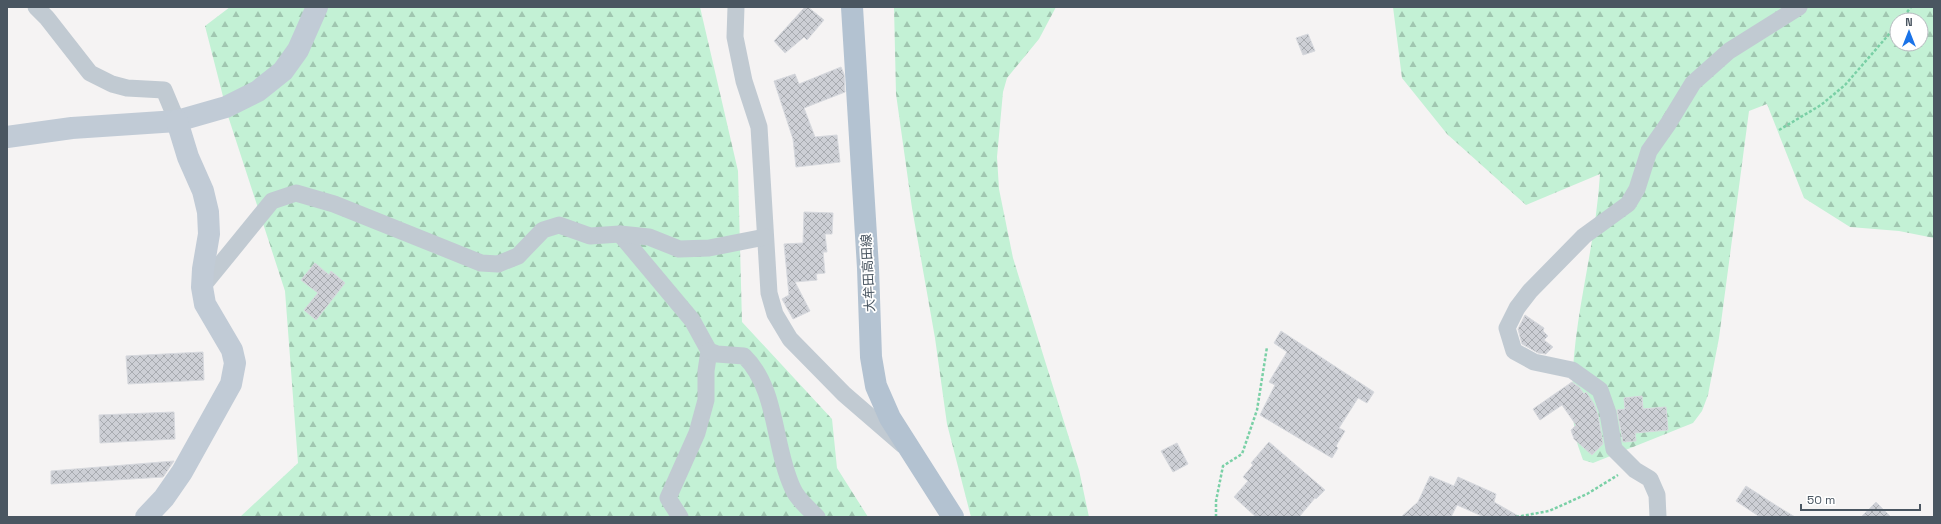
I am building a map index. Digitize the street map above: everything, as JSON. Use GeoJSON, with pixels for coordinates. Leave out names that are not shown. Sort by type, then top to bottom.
{"type":"FeatureCollection","features":[{"type":"Feature","properties":{"kind":"main road","name":"大牟田高田線"},"geometry":{"type":"LineString","coordinates":[[852,7],[868,268],[871,357],[876,386],[890,418],[953,517]]}},
{"type":"Feature","properties":{"kind":"street"},"geometry":{"type":"LineString","coordinates":[[36,7],[47,18],[90,73],[112,84],[127,88],[164,90],[177,121],[188,157],[203,191],[208,212],[209,234],[203,269],[202,287],[205,304],[232,350],[235,363],[231,384],[182,472],[164,498],[146,517]]}},
{"type":"Feature","properties":{"kind":"street"},"geometry":{"type":"LineString","coordinates":[[7,137],[72,128],[177,121],[226,107],[258,91],[283,71],[298,50],[317,7]]}},
{"type":"Feature","properties":{"kind":"street"},"geometry":{"type":"LineString","coordinates":[[736,7],[735,37],[744,81],[759,127],[769,293],[775,314],[790,340],[848,398],[912,453]]}},
{"type":"Feature","properties":{"kind":"street"},"geometry":{"type":"LineString","coordinates":[[1658,517],[1657,494],[1650,479],[1635,470],[1614,449],[1608,413],[1600,390],[1572,370],[1534,362],[1514,351],[1507,328],[1517,308],[1530,290],[1584,236],[1628,204],[1637,190],[1649,151],[1668,124],[1693,83],[1729,51],[1799,7]]}},
{"type":"Feature","properties":{"kind":"street"},"geometry":{"type":"LineString","coordinates":[[202,287],[272,201],[296,193],[334,204],[481,263],[498,264],[518,256],[543,230],[559,225],[590,236],[620,234],[649,237],[679,249],[709,248],[765,237]]}},
{"type":"Feature","properties":{"kind":"street"},"geometry":{"type":"LineString","coordinates":[[620,234],[692,320],[709,351],[706,371],[706,400],[697,433],[668,498],[680,517]]}},
{"type":"Feature","properties":{"kind":"street"},"geometry":{"type":"LineString","coordinates":[[709,351],[718,354],[744,356],[752,363],[768,394],[780,454],[793,491],[816,517]]}},
{"type":"Feature","properties":{"kind":"path"},"geometry":{"type":"LineString","coordinates":[[1780,130],[1821,105],[1845,86],[1889,34]]}},
{"type":"Feature","properties":{"kind":"path"},"geometry":{"type":"LineString","coordinates":[[1216,517],[1216,501],[1223,466],[1242,454],[1257,410],[1267,347]]}},
{"type":"Feature","properties":{"kind":"path"},"geometry":{"type":"LineString","coordinates":[[1516,517],[1549,511],[1587,494],[1614,476],[1635,470]]}},
{"type":"Feature","properties":{"kind":"green space"},"geometry":{"type":"Polygon","coordinates":[[[230,7],[700,7],[738,171],[742,322],[832,419],[837,468],[868,517],[240,517],[298,463],[285,291],[228,116],[205,26],[230,7]]]}},
{"type":"Feature","properties":{"kind":"green space"},"geometry":{"type":"Polygon","coordinates":[[[894,7],[1056,7],[1039,39],[1007,78],[1003,92],[997,157],[999,189],[1013,258],[1079,470],[1089,517],[971,517],[947,424],[935,338],[912,208],[896,94],[894,7]]]}},
{"type":"Feature","properties":{"kind":"green space"},"geometry":{"type":"Polygon","coordinates":[[[1393,7],[1934,7],[1934,238],[1899,231],[1850,227],[1804,198],[1767,104],[1749,111],[1719,338],[1708,395],[1702,411],[1693,423],[1593,463],[1583,460],[1577,443],[1572,400],[1576,335],[1597,206],[1600,174],[1526,205],[1447,134],[1402,78],[1393,7]]]}},
{"type":"Feature","properties":{"kind":"building"},"geometry":{"type":"Polygon","coordinates":[[[805,7],[808,7],[824,20],[807,40],[804,37],[785,53],[774,41],[805,7]]]}},
{"type":"Feature","properties":{"kind":"building"},"geometry":{"type":"Polygon","coordinates":[[[1308,34],[1315,51],[1303,55],[1296,38],[1308,34]]]}},
{"type":"Feature","properties":{"kind":"building"},"geometry":{"type":"Polygon","coordinates":[[[841,67],[844,74],[845,92],[804,108],[815,137],[837,135],[840,162],[796,167],[793,139],[774,81],[795,74],[799,84],[841,67]]]}},
{"type":"Feature","properties":{"kind":"building"},"geometry":{"type":"Polygon","coordinates":[[[804,212],[833,213],[832,234],[825,234],[827,252],[823,252],[825,273],[816,274],[817,280],[795,282],[810,311],[793,319],[782,299],[789,295],[784,244],[803,243],[804,212]]]}},
{"type":"Feature","properties":{"kind":"building"},"geometry":{"type":"Polygon","coordinates":[[[315,263],[329,275],[331,271],[345,283],[316,320],[304,310],[318,293],[301,280],[315,263]]]}},
{"type":"Feature","properties":{"kind":"building"},"geometry":{"type":"Polygon","coordinates":[[[1525,315],[1544,328],[1543,331],[1548,336],[1544,340],[1553,347],[1546,354],[1538,353],[1522,344],[1518,329],[1525,315]]]}},
{"type":"Feature","properties":{"kind":"building"},"geometry":{"type":"Polygon","coordinates":[[[1281,331],[1374,392],[1367,403],[1358,398],[1339,428],[1345,431],[1336,446],[1338,448],[1332,458],[1260,415],[1275,385],[1269,382],[1287,352],[1274,343],[1281,331]]]}},
{"type":"Feature","properties":{"kind":"building"},"geometry":{"type":"Polygon","coordinates":[[[203,352],[204,380],[128,384],[126,356],[203,352]]]}},
{"type":"Feature","properties":{"kind":"building"},"geometry":{"type":"Polygon","coordinates":[[[1572,382],[1579,387],[1584,394],[1586,392],[1594,404],[1598,415],[1603,444],[1592,455],[1574,439],[1571,430],[1576,425],[1562,405],[1540,420],[1533,409],[1572,382]]]}},
{"type":"Feature","properties":{"kind":"building"},"geometry":{"type":"Polygon","coordinates":[[[1642,396],[1643,409],[1666,407],[1668,430],[1635,433],[1636,441],[1623,442],[1617,410],[1625,409],[1624,398],[1642,396]]]}},
{"type":"Feature","properties":{"kind":"building"},"geometry":{"type":"Polygon","coordinates":[[[174,412],[175,439],[100,443],[99,415],[174,412]]]}},
{"type":"Feature","properties":{"kind":"building"},"geometry":{"type":"Polygon","coordinates":[[[1269,442],[1325,490],[1316,499],[1315,498],[1299,517],[1256,517],[1234,497],[1248,481],[1243,477],[1253,465],[1251,463],[1269,442]]]}},
{"type":"Feature","properties":{"kind":"building"},"geometry":{"type":"Polygon","coordinates":[[[1177,443],[1188,464],[1173,472],[1161,451],[1177,443]]]}},
{"type":"Feature","properties":{"kind":"building"},"geometry":{"type":"Polygon","coordinates":[[[174,461],[163,477],[51,484],[51,471],[174,461]]]}},
{"type":"Feature","properties":{"kind":"building"},"geometry":{"type":"Polygon","coordinates":[[[1430,476],[1454,486],[1458,477],[1496,494],[1494,502],[1520,517],[1484,517],[1457,505],[1451,517],[1401,517],[1418,502],[1430,476]]]}},
{"type":"Feature","properties":{"kind":"building"},"geometry":{"type":"Polygon","coordinates":[[[1746,486],[1795,517],[1760,517],[1736,501],[1746,486]]]}},
{"type":"Feature","properties":{"kind":"building"},"geometry":{"type":"Polygon","coordinates":[[[1876,502],[1891,517],[1861,517],[1876,502]]]}}]}
